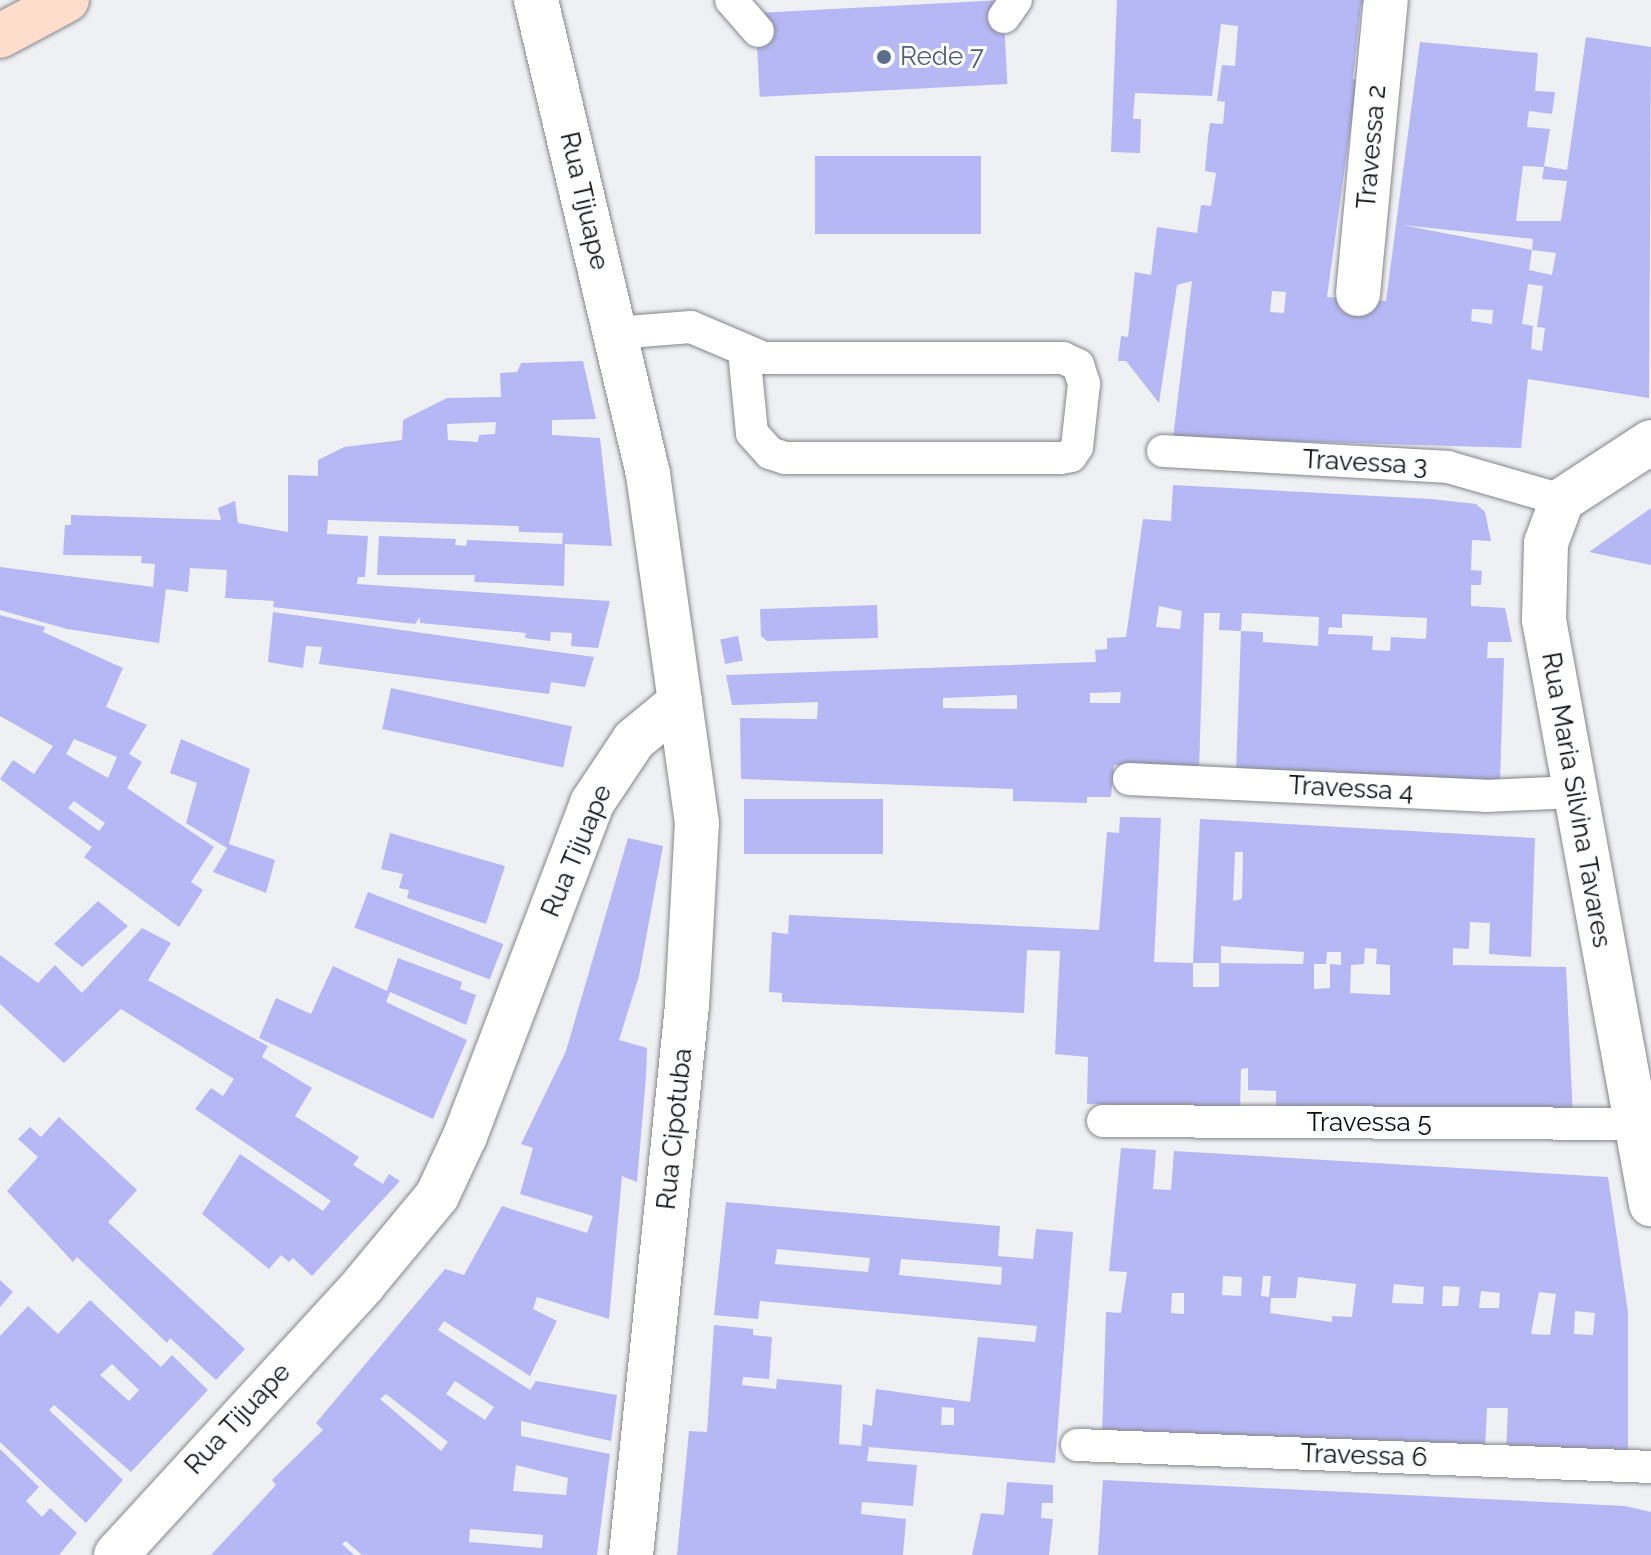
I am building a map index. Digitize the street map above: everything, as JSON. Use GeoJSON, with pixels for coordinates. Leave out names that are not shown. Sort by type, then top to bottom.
{"type":"FeatureCollection","features":[{"type":"Feature","properties":{"kind":"main road"},"geometry":{"type":"LineString","coordinates":[[0,36],[67,0]]}},
{"type":"Feature","properties":{"kind":"street","name":"Rua Tijuape"},"geometry":{"type":"LineString","coordinates":[[116,1555],[363,1285],[437,1196],[465,1136],[592,803],[634,740],[680,702],[648,474],[536,0]]}},
{"type":"Feature","properties":{"kind":"street","name":"Travessa 2"},"geometry":{"type":"LineString","coordinates":[[1358,294],[1386,0]]}},
{"type":"Feature","properties":{"kind":"street"},"geometry":{"type":"LineString","coordinates":[[1562,500],[1651,442]]}},
{"type":"Feature","properties":{"kind":"street","name":"Rua Maria Silvina Tavares"},"geometry":{"type":"LineString","coordinates":[[1562,500],[1546,543],[1544,620],[1573,792],[1651,1204]]}},
{"type":"Feature","properties":{"kind":"street","name":"Rua Cipotuba"},"geometry":{"type":"LineString","coordinates":[[631,1555],[687,1006],[697,823],[680,702]]}},
{"type":"Feature","properties":{"kind":"lane"},"geometry":{"type":"LineString","coordinates":[[731,0],[758,31]]}},
{"type":"Feature","properties":{"kind":"lane"},"geometry":{"type":"LineString","coordinates":[[615,333],[691,327],[764,358],[1063,358],[1078,365],[1084,384],[1077,447],[1071,456],[1060,458],[785,458],[770,453],[752,433],[744,351]]}},
{"type":"Feature","properties":{"kind":"lane","name":"Travessa 3"},"geometry":{"type":"LineString","coordinates":[[1163,451],[1448,467],[1562,500]]}},
{"type":"Feature","properties":{"kind":"lane","name":"Travessa 4"},"geometry":{"type":"LineString","coordinates":[[1129,779],[1486,796],[1573,792]]}},
{"type":"Feature","properties":{"kind":"lane","name":"Travessa 5"},"geometry":{"type":"LineString","coordinates":[[1103,1121],[1636,1124]]}},
{"type":"Feature","properties":{"kind":"lane","name":"Travessa 6"},"geometry":{"type":"LineString","coordinates":[[1077,1445],[1651,1467]]}},
{"type":"Feature","properties":{"kind":"building","name":"Rede 7"},"geometry":{"type":"Polygon","coordinates":[[[1003,0],[1007,84],[760,97],[755,13],[1003,0]]]}},
{"type":"Feature","properties":{"kind":"building"},"geometry":{"type":"Polygon","coordinates":[[[1117,0],[1367,0],[1361,5],[1353,79],[1357,80],[1327,297],[1386,301],[1420,42],[1538,53],[1535,91],[1555,92],[1552,114],[1529,111],[1527,127],[1550,129],[1544,166],[1567,170],[1586,37],[1651,47],[1649,398],[1528,379],[1521,448],[1173,438],[1192,281],[1177,285],[1159,403],[1126,361],[1118,361],[1121,336],[1128,337],[1135,272],[1151,275],[1157,227],[1197,233],[1201,205],[1211,206],[1216,173],[1205,171],[1210,123],[1223,124],[1225,102],[1217,101],[1222,65],[1235,66],[1238,26],[1221,24],[1212,96],[1135,93],[1133,119],[1141,119],[1140,153],[1111,152],[1117,0]],[[1523,166],[1516,221],[1561,221],[1567,181],[1542,179],[1544,167],[1523,166]],[[1402,225],[1532,250],[1533,239],[1402,225]],[[1532,250],[1529,270],[1552,275],[1556,253],[1532,250]],[[1528,284],[1522,324],[1533,326],[1531,349],[1542,351],[1545,328],[1537,327],[1543,286],[1528,284]],[[1272,291],[1270,312],[1284,313],[1286,292],[1272,291]],[[1472,309],[1471,321],[1492,324],[1493,310],[1472,309]]]}},
{"type":"Feature","properties":{"kind":"building"},"geometry":{"type":"Polygon","coordinates":[[[815,156],[981,156],[981,234],[815,234],[815,156]]]}},
{"type":"Feature","properties":{"kind":"building"},"geometry":{"type":"Polygon","coordinates":[[[583,361],[596,419],[552,420],[552,435],[600,438],[612,546],[565,544],[564,586],[474,582],[475,575],[377,575],[379,536],[456,539],[455,545],[466,546],[467,540],[562,544],[563,533],[519,532],[519,526],[328,520],[327,534],[368,536],[365,577],[358,577],[357,584],[610,601],[598,648],[571,646],[572,633],[551,632],[550,641],[525,638],[526,633],[420,623],[420,617],[415,624],[273,607],[274,601],[225,598],[227,570],[190,568],[188,592],[166,589],[159,643],[67,629],[0,610],[0,567],[153,587],[155,564],[141,563],[142,556],[63,555],[65,525],[71,525],[71,515],[221,520],[218,508],[235,501],[238,523],[288,532],[288,475],[318,476],[318,460],[344,447],[402,440],[403,420],[447,398],[501,397],[500,373],[517,372],[521,363],[583,361]],[[496,422],[447,424],[448,440],[478,442],[479,435],[495,434],[496,422]]]}},
{"type":"Feature","properties":{"kind":"building"},"geometry":{"type":"Polygon","coordinates":[[[1173,485],[1476,504],[1485,512],[1491,541],[1472,540],[1471,570],[1482,571],[1481,585],[1471,585],[1471,606],[1505,608],[1512,642],[1488,642],[1487,658],[1504,658],[1500,780],[1236,771],[1241,631],[1219,630],[1220,613],[1204,613],[1199,770],[1114,765],[1111,797],[1087,797],[1087,803],[1013,801],[1013,789],[741,779],[740,718],[817,719],[818,702],[732,705],[726,675],[1096,662],[1095,650],[1107,649],[1107,638],[1126,637],[1143,519],[1171,521],[1173,485]],[[1159,606],[1156,627],[1180,629],[1182,611],[1159,606]],[[1242,613],[1241,631],[1263,632],[1263,642],[1318,646],[1319,617],[1242,613]],[[1342,614],[1342,628],[1329,627],[1328,634],[1373,636],[1372,650],[1390,651],[1391,637],[1426,639],[1427,618],[1342,614]],[[1121,692],[1090,693],[1090,703],[1120,703],[1121,692]],[[1017,695],[943,698],[943,708],[1017,709],[1017,695]]]}},
{"type":"Feature","properties":{"kind":"building"},"geometry":{"type":"Polygon","coordinates":[[[1651,508],[1651,565],[1589,552],[1651,508]]]}},
{"type":"Feature","properties":{"kind":"building"},"geometry":{"type":"Polygon","coordinates":[[[877,605],[878,638],[767,641],[761,636],[760,609],[877,605]]]}},
{"type":"Feature","properties":{"kind":"building"},"geometry":{"type":"Polygon","coordinates":[[[273,612],[594,657],[585,687],[551,682],[549,694],[319,664],[322,647],[306,646],[303,668],[268,662],[273,612]]]}},
{"type":"Feature","properties":{"kind":"building"},"geometry":{"type":"Polygon","coordinates":[[[0,615],[45,627],[43,632],[123,668],[106,707],[147,725],[129,754],[142,762],[127,788],[214,847],[191,882],[203,890],[179,927],[84,857],[92,847],[0,779],[13,760],[34,774],[53,746],[0,716],[0,615]],[[74,739],[66,754],[108,778],[117,757],[74,739]],[[74,801],[68,808],[99,831],[105,823],[74,801]]]}},
{"type":"Feature","properties":{"kind":"building"},"geometry":{"type":"Polygon","coordinates":[[[738,636],[743,661],[725,664],[720,639],[738,636]]]}},
{"type":"Feature","properties":{"kind":"building"},"geometry":{"type":"Polygon","coordinates":[[[391,688],[572,726],[563,768],[382,729],[391,688]]]}},
{"type":"Feature","properties":{"kind":"building"},"geometry":{"type":"Polygon","coordinates":[[[181,739],[250,769],[229,844],[275,860],[266,893],[213,872],[227,848],[186,823],[197,783],[170,773],[181,739]]]}},
{"type":"Feature","properties":{"kind":"building"},"geometry":{"type":"Polygon","coordinates":[[[744,799],[883,799],[883,854],[744,854],[744,799]]]}},
{"type":"Feature","properties":{"kind":"building"},"geometry":{"type":"Polygon","coordinates":[[[1120,817],[1161,818],[1154,962],[1193,963],[1200,819],[1535,838],[1531,957],[1489,954],[1490,923],[1470,922],[1469,949],[1453,948],[1453,965],[1566,967],[1573,1117],[1276,1109],[1276,1091],[1248,1090],[1248,1068],[1241,1069],[1240,1109],[1087,1104],[1088,1057],[1055,1054],[1060,951],[1027,950],[1024,1013],[782,1002],[782,993],[769,992],[772,932],[788,934],[789,915],[1099,930],[1107,832],[1119,833],[1120,817]],[[1235,852],[1233,901],[1242,899],[1243,852],[1235,852]],[[1221,946],[1221,963],[1303,964],[1304,952],[1221,946]],[[1365,948],[1364,964],[1351,965],[1350,993],[1390,995],[1390,965],[1376,964],[1377,949],[1365,948]],[[1327,952],[1326,964],[1314,964],[1314,989],[1330,988],[1330,964],[1341,965],[1341,952],[1327,952]],[[1193,963],[1193,987],[1219,987],[1219,963],[1193,963]]]}},
{"type":"Feature","properties":{"kind":"building"},"geometry":{"type":"Polygon","coordinates":[[[390,833],[505,866],[486,924],[407,898],[409,890],[399,888],[403,874],[381,869],[390,833]]]}},
{"type":"Feature","properties":{"kind":"building"},"geometry":{"type":"Polygon","coordinates":[[[628,838],[663,846],[639,976],[619,1040],[647,1048],[646,1077],[637,1182],[622,1176],[609,1319],[537,1297],[533,1309],[557,1321],[530,1376],[444,1321],[438,1330],[530,1390],[536,1381],[617,1395],[611,1441],[521,1421],[521,1436],[610,1454],[597,1555],[362,1555],[346,1541],[342,1544],[354,1555],[211,1555],[276,1485],[272,1480],[323,1430],[316,1423],[445,1269],[464,1275],[502,1206],[587,1233],[593,1216],[520,1194],[533,1148],[521,1144],[566,1051],[628,838]],[[455,1381],[446,1394],[485,1420],[494,1407],[455,1381]],[[386,1394],[380,1399],[441,1451],[448,1442],[386,1394]],[[516,1465],[513,1491],[566,1495],[568,1478],[516,1465]],[[470,1529],[469,1542],[542,1548],[543,1535],[470,1529]]]}},
{"type":"Feature","properties":{"kind":"building"},"geometry":{"type":"Polygon","coordinates":[[[368,892],[503,944],[490,979],[354,927],[368,892]]]}},
{"type":"Feature","properties":{"kind":"building"},"geometry":{"type":"Polygon","coordinates":[[[98,901],[128,926],[82,967],[54,944],[98,901]]]}},
{"type":"Feature","properties":{"kind":"building"},"geometry":{"type":"Polygon","coordinates":[[[142,928],[171,943],[148,980],[268,1046],[262,1057],[312,1088],[295,1116],[359,1157],[353,1165],[383,1184],[389,1174],[400,1181],[312,1276],[293,1258],[289,1262],[281,1255],[269,1269],[202,1214],[240,1154],[323,1211],[331,1201],[195,1109],[211,1088],[223,1096],[234,1079],[121,1009],[64,1063],[0,1004],[0,955],[38,983],[55,965],[82,993],[142,928]]]}},
{"type":"Feature","properties":{"kind":"building"},"geometry":{"type":"Polygon","coordinates":[[[398,958],[462,982],[460,989],[476,995],[466,1025],[390,992],[386,1002],[467,1040],[433,1119],[259,1038],[276,998],[311,1014],[333,966],[387,991],[398,958]]]}},
{"type":"Feature","properties":{"kind":"building"},"geometry":{"type":"Polygon","coordinates":[[[59,1117],[137,1190],[108,1222],[245,1349],[216,1380],[170,1338],[167,1343],[77,1257],[73,1262],[7,1191],[38,1157],[18,1139],[30,1127],[41,1137],[59,1117]]]}},
{"type":"Feature","properties":{"kind":"building"},"geometry":{"type":"Polygon","coordinates":[[[1121,1148],[1156,1150],[1153,1189],[1171,1190],[1174,1151],[1608,1177],[1628,1312],[1628,1458],[1506,1453],[1508,1408],[1487,1408],[1485,1452],[1102,1436],[1106,1312],[1121,1313],[1127,1272],[1109,1271],[1121,1148]],[[1223,1276],[1222,1295],[1241,1296],[1242,1277],[1223,1276]],[[1263,1276],[1261,1296],[1269,1297],[1271,1276],[1263,1276]],[[1298,1277],[1296,1298],[1271,1298],[1270,1313],[1332,1322],[1332,1316],[1352,1317],[1356,1284],[1298,1277]],[[1394,1284],[1392,1303],[1423,1304],[1424,1287],[1394,1284]],[[1443,1286],[1442,1306],[1458,1306],[1460,1287],[1443,1286]],[[1481,1291],[1479,1308],[1499,1308],[1500,1293],[1481,1291]],[[1539,1292],[1531,1334],[1550,1335],[1556,1294],[1539,1292]],[[1172,1293],[1171,1313],[1184,1314],[1184,1293],[1172,1293]],[[1575,1311],[1574,1334],[1593,1335],[1595,1313],[1575,1311]]]}},
{"type":"Feature","properties":{"kind":"building"},"geometry":{"type":"Polygon","coordinates":[[[726,1202],[1000,1226],[998,1256],[1033,1259],[1036,1229],[1073,1232],[1055,1463],[869,1447],[867,1461],[917,1465],[913,1506],[862,1502],[861,1514],[906,1519],[903,1555],[677,1555],[689,1431],[707,1432],[714,1325],[753,1329],[753,1335],[772,1337],[769,1379],[743,1377],[742,1385],[776,1389],[777,1379],[842,1385],[839,1444],[861,1446],[863,1424],[872,1426],[876,1389],[970,1402],[978,1337],[1035,1342],[1037,1326],[760,1301],[758,1319],[714,1315],[726,1202]],[[777,1249],[775,1264],[868,1272],[870,1258],[777,1249]],[[901,1259],[899,1275],[1001,1285],[1002,1267],[901,1259]],[[942,1407],[941,1425],[954,1425],[954,1408],[942,1407]]]}},
{"type":"Feature","properties":{"kind":"building"},"geometry":{"type":"Polygon","coordinates":[[[0,1280],[13,1292],[0,1307],[0,1280]]]}},
{"type":"Feature","properties":{"kind":"building"},"geometry":{"type":"Polygon","coordinates":[[[90,1300],[161,1367],[172,1355],[208,1390],[131,1472],[54,1405],[49,1410],[123,1480],[86,1523],[0,1442],[0,1336],[28,1306],[58,1334],[90,1300]],[[112,1364],[100,1375],[129,1401],[139,1390],[112,1364]]]}},
{"type":"Feature","properties":{"kind":"building"},"geometry":{"type":"Polygon","coordinates":[[[0,1449],[39,1487],[26,1501],[42,1517],[50,1508],[77,1533],[59,1555],[0,1555],[0,1449]]]}},
{"type":"Feature","properties":{"kind":"building"},"geometry":{"type":"Polygon","coordinates":[[[1103,1480],[1625,1506],[1651,1512],[1651,1555],[1098,1555],[1103,1480]]]}},
{"type":"Feature","properties":{"kind":"building"},"geometry":{"type":"Polygon","coordinates":[[[1007,1482],[1053,1485],[1053,1503],[1042,1503],[1041,1518],[1053,1519],[1049,1555],[972,1555],[981,1513],[1004,1515],[1007,1482]]]}},
{"type":"Feature","properties":{"kind":"place","name":"Rede 7"},"geometry":{"type":"Point","coordinates":[884,57]}}]}
